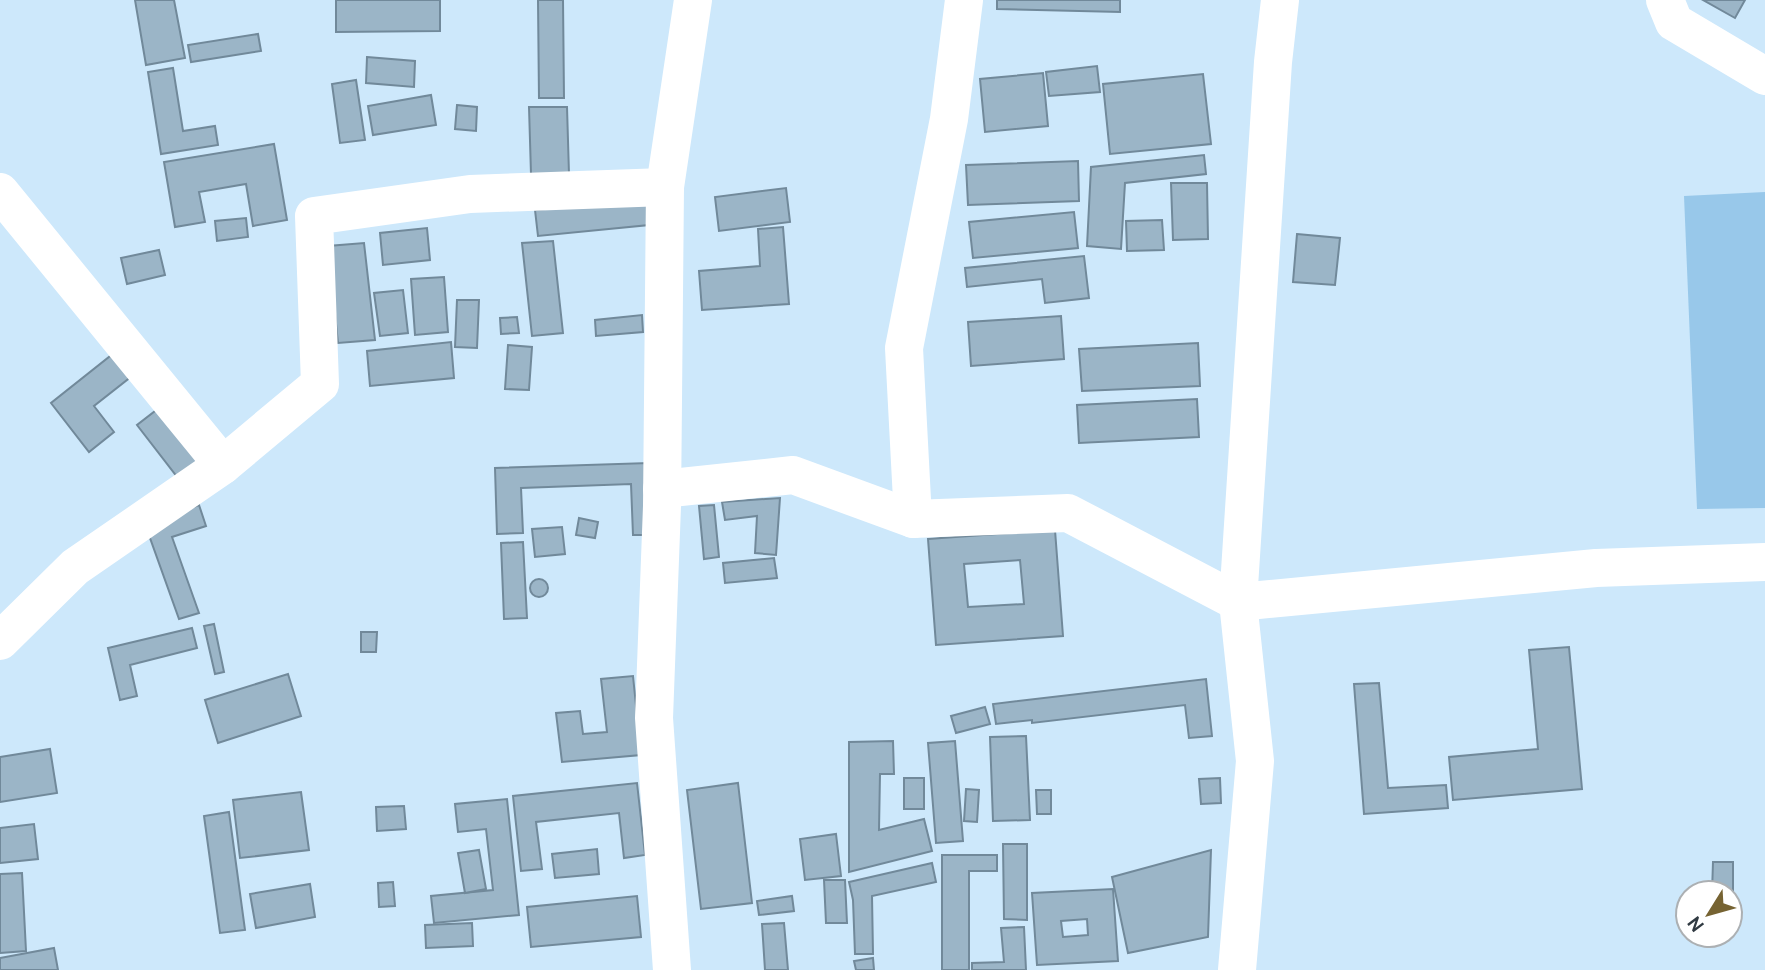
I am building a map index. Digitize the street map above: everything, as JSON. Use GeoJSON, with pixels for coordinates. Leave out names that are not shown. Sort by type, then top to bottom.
{"type":"FeatureCollection","features":[{"type":"Feature","properties":{"kind":"street"},"geometry":{"type":"LineString","coordinates":[[672,970],[654,719],[662,489],[665,187],[694,0]]}},
{"type":"Feature","properties":{"kind":"street"},"geometry":{"type":"LineString","coordinates":[[913,519],[904,348],[948,119],[964,0]]}},
{"type":"Feature","properties":{"kind":"street"},"geometry":{"type":"LineString","coordinates":[[1237,970],[1255,761],[1238,602],[1273,62],[1280,0]]}},
{"type":"Feature","properties":{"kind":"street"},"geometry":{"type":"LineString","coordinates":[[1665,0],[1674,22],[1765,76]]}},
{"type":"Feature","properties":{"kind":"street"},"geometry":{"type":"LineString","coordinates":[[0,641],[75,567],[223,465],[320,384],[314,216],[470,194],[665,187]]}},
{"type":"Feature","properties":{"kind":"street"},"geometry":{"type":"LineString","coordinates":[[0,192],[223,465]]}},
{"type":"Feature","properties":{"kind":"street"},"geometry":{"type":"LineString","coordinates":[[662,489],[793,475],[913,519],[1068,513],[1238,602],[1596,568],[1765,562]]}},
{"type":"Feature","properties":{"kind":"shaded area"},"geometry":{"type":"Polygon","coordinates":[[[1765,192],[1765,508],[1697,509],[1684,196],[1765,192]]]}},
{"type":"Feature","properties":{"kind":"building"},"geometry":{"type":"Polygon","coordinates":[[[135,0],[174,0],[185,58],[146,65],[135,0]]]}},
{"type":"Feature","properties":{"kind":"building"},"geometry":{"type":"Polygon","coordinates":[[[336,0],[440,0],[440,31],[336,32],[336,0]]]}},
{"type":"Feature","properties":{"kind":"building"},"geometry":{"type":"Polygon","coordinates":[[[538,0],[563,0],[564,98],[539,98],[538,0]]]}},
{"type":"Feature","properties":{"kind":"building"},"geometry":{"type":"Polygon","coordinates":[[[997,0],[1120,0],[1120,12],[997,9],[997,0]]]}},
{"type":"Feature","properties":{"kind":"building"},"geometry":{"type":"Polygon","coordinates":[[[1703,0],[1745,0],[1735,18],[1703,0]]]}},
{"type":"Feature","properties":{"kind":"building"},"geometry":{"type":"Polygon","coordinates":[[[258,34],[261,51],[191,62],[188,45],[258,34]]]}},
{"type":"Feature","properties":{"kind":"building"},"geometry":{"type":"Polygon","coordinates":[[[367,57],[415,61],[414,87],[366,83],[367,57]]]}},
{"type":"Feature","properties":{"kind":"building"},"geometry":{"type":"Polygon","coordinates":[[[1097,66],[1100,92],[1049,96],[1046,72],[1097,66]]]}},
{"type":"Feature","properties":{"kind":"building"},"geometry":{"type":"Polygon","coordinates":[[[173,68],[183,131],[215,126],[218,145],[161,154],[148,72],[173,68]]]}},
{"type":"Feature","properties":{"kind":"building"},"geometry":{"type":"Polygon","coordinates":[[[1043,73],[1048,126],[985,132],[980,79],[1043,73]]]}},
{"type":"Feature","properties":{"kind":"building"},"geometry":{"type":"Polygon","coordinates":[[[1203,74],[1211,144],[1110,154],[1103,84],[1203,74]]]}},
{"type":"Feature","properties":{"kind":"building"},"geometry":{"type":"Polygon","coordinates":[[[356,80],[365,140],[340,143],[332,84],[356,80]]]}},
{"type":"Feature","properties":{"kind":"building"},"geometry":{"type":"Polygon","coordinates":[[[431,95],[436,125],[373,135],[368,106],[431,95]]]}},
{"type":"Feature","properties":{"kind":"building"},"geometry":{"type":"Polygon","coordinates":[[[457,105],[477,107],[476,131],[455,129],[457,105]]]}},
{"type":"Feature","properties":{"kind":"building"},"geometry":{"type":"Polygon","coordinates":[[[529,107],[567,107],[569,174],[531,174],[529,107]]]}},
{"type":"Feature","properties":{"kind":"building"},"geometry":{"type":"Polygon","coordinates":[[[274,144],[287,220],[253,226],[246,184],[199,192],[205,222],[175,227],[164,162],[274,144]]]}},
{"type":"Feature","properties":{"kind":"building"},"geometry":{"type":"Polygon","coordinates":[[[1204,155],[1206,174],[1125,183],[1121,249],[1087,246],[1091,167],[1204,155]]]}},
{"type":"Feature","properties":{"kind":"building"},"geometry":{"type":"Polygon","coordinates":[[[1078,161],[1079,201],[968,205],[966,165],[1078,161]]]}},
{"type":"Feature","properties":{"kind":"building"},"geometry":{"type":"Polygon","coordinates":[[[1171,183],[1207,183],[1208,239],[1173,240],[1171,183]]]}},
{"type":"Feature","properties":{"kind":"building"},"geometry":{"type":"Polygon","coordinates":[[[786,188],[790,222],[719,231],[715,197],[786,188]]]}},
{"type":"Feature","properties":{"kind":"building"},"geometry":{"type":"Polygon","coordinates":[[[647,199],[649,225],[538,236],[535,210],[647,199]]]}},
{"type":"Feature","properties":{"kind":"building"},"geometry":{"type":"Polygon","coordinates":[[[1074,212],[1078,248],[973,258],[969,222],[1074,212]]]}},
{"type":"Feature","properties":{"kind":"building"},"geometry":{"type":"Polygon","coordinates":[[[246,218],[248,237],[217,241],[215,221],[246,218]]]}},
{"type":"Feature","properties":{"kind":"building"},"geometry":{"type":"Polygon","coordinates":[[[1162,220],[1164,250],[1127,251],[1126,221],[1162,220]]]}},
{"type":"Feature","properties":{"kind":"building"},"geometry":{"type":"Polygon","coordinates":[[[783,227],[789,304],[702,310],[699,271],[760,266],[758,229],[783,227]]]}},
{"type":"Feature","properties":{"kind":"building"},"geometry":{"type":"Polygon","coordinates":[[[427,228],[430,260],[383,265],[380,233],[427,228]]]}},
{"type":"Feature","properties":{"kind":"building"},"geometry":{"type":"Polygon","coordinates":[[[1297,234],[1340,238],[1335,285],[1293,282],[1297,234]]]}},
{"type":"Feature","properties":{"kind":"building"},"geometry":{"type":"Polygon","coordinates":[[[553,241],[563,333],[532,336],[522,243],[553,241]]]}},
{"type":"Feature","properties":{"kind":"building"},"geometry":{"type":"Polygon","coordinates":[[[364,243],[375,340],[338,343],[328,246],[364,243]]]}},
{"type":"Feature","properties":{"kind":"building"},"geometry":{"type":"Polygon","coordinates":[[[159,250],[165,275],[127,284],[121,258],[159,250]]]}},
{"type":"Feature","properties":{"kind":"building"},"geometry":{"type":"Polygon","coordinates":[[[1084,256],[1089,298],[1045,303],[1042,279],[967,287],[965,268],[1084,256]]]}},
{"type":"Feature","properties":{"kind":"building"},"geometry":{"type":"Polygon","coordinates":[[[444,277],[448,332],[415,335],[411,279],[444,277]]]}},
{"type":"Feature","properties":{"kind":"building"},"geometry":{"type":"Polygon","coordinates":[[[403,290],[408,333],[380,336],[374,293],[403,290]]]}},
{"type":"Feature","properties":{"kind":"building"},"geometry":{"type":"Polygon","coordinates":[[[457,300],[479,300],[477,348],[455,347],[457,300]]]}},
{"type":"Feature","properties":{"kind":"building"},"geometry":{"type":"Polygon","coordinates":[[[642,315],[643,332],[596,336],[595,320],[642,315]]]}},
{"type":"Feature","properties":{"kind":"building"},"geometry":{"type":"Polygon","coordinates":[[[1061,316],[1064,359],[971,366],[968,322],[1061,316]]]}},
{"type":"Feature","properties":{"kind":"building"},"geometry":{"type":"Polygon","coordinates":[[[517,317],[519,333],[501,334],[500,318],[517,317]]]}},
{"type":"Feature","properties":{"kind":"building"},"geometry":{"type":"Polygon","coordinates":[[[451,342],[454,378],[370,386],[367,351],[451,342]]]}},
{"type":"Feature","properties":{"kind":"building"},"geometry":{"type":"Polygon","coordinates":[[[1198,343],[1200,386],[1082,391],[1079,349],[1198,343]]]}},
{"type":"Feature","properties":{"kind":"building"},"geometry":{"type":"Polygon","coordinates":[[[508,345],[532,347],[529,390],[505,389],[508,345]]]}},
{"type":"Feature","properties":{"kind":"building"},"geometry":{"type":"Polygon","coordinates":[[[114,353],[132,376],[94,406],[114,432],[89,452],[51,403],[114,353]]]}},
{"type":"Feature","properties":{"kind":"building"},"geometry":{"type":"Polygon","coordinates":[[[1197,399],[1199,437],[1079,443],[1077,405],[1197,399]]]}},
{"type":"Feature","properties":{"kind":"building"},"geometry":{"type":"Polygon","coordinates":[[[159,408],[200,461],[178,478],[137,425],[159,408]]]}},
{"type":"Feature","properties":{"kind":"building"},"geometry":{"type":"Polygon","coordinates":[[[649,463],[652,535],[633,535],[631,484],[521,488],[523,533],[497,534],[495,468],[649,463]]]}},
{"type":"Feature","properties":{"kind":"building"},"geometry":{"type":"Polygon","coordinates":[[[780,498],[776,555],[755,553],[757,516],[725,520],[722,502],[780,498]]]}},
{"type":"Feature","properties":{"kind":"building"},"geometry":{"type":"Polygon","coordinates":[[[199,505],[206,526],[172,537],[199,613],[179,619],[145,524],[199,505]]]}},
{"type":"Feature","properties":{"kind":"building"},"geometry":{"type":"Polygon","coordinates":[[[714,505],[719,557],[704,559],[699,506],[714,505]]]}},
{"type":"Feature","properties":{"kind":"building"},"geometry":{"type":"Polygon","coordinates":[[[579,518],[598,522],[595,538],[576,535],[579,518]]]}},
{"type":"Feature","properties":{"kind":"building"},"geometry":{"type":"Polygon","coordinates":[[[562,527],[565,554],[535,557],[532,529],[562,527]]]}},
{"type":"Feature","properties":{"kind":"building"},"geometry":{"type":"Polygon","coordinates":[[[1055,530],[1063,636],[936,645],[928,539],[1055,530]],[[1020,560],[964,564],[968,607],[1024,604],[1020,560]]]}},
{"type":"Feature","properties":{"kind":"building"},"geometry":{"type":"Polygon","coordinates":[[[523,542],[527,618],[504,619],[501,543],[523,542]]]}},
{"type":"Feature","properties":{"kind":"building"},"geometry":{"type":"Polygon","coordinates":[[[774,558],[777,578],[725,583],[723,563],[774,558]]]}},
{"type":"Feature","properties":{"kind":"building"},"geometry":{"type":"Polygon","coordinates":[[[539,579],[545,582],[548,588],[545,594],[539,597],[533,594],[530,588],[533,582],[539,579]]]}},
{"type":"Feature","properties":{"kind":"building"},"geometry":{"type":"Polygon","coordinates":[[[214,624],[224,672],[215,674],[204,626],[214,624]]]}},
{"type":"Feature","properties":{"kind":"building"},"geometry":{"type":"Polygon","coordinates":[[[192,628],[197,648],[130,665],[137,696],[120,700],[108,648],[192,628]]]}},
{"type":"Feature","properties":{"kind":"building"},"geometry":{"type":"Polygon","coordinates":[[[361,632],[377,632],[376,652],[361,652],[361,632]]]}},
{"type":"Feature","properties":{"kind":"building"},"geometry":{"type":"Polygon","coordinates":[[[1569,647],[1582,789],[1453,800],[1449,757],[1538,749],[1529,650],[1569,647]]]}},
{"type":"Feature","properties":{"kind":"building"},"geometry":{"type":"Polygon","coordinates":[[[288,674],[301,716],[218,743],[205,700],[288,674]]]}},
{"type":"Feature","properties":{"kind":"building"},"geometry":{"type":"Polygon","coordinates":[[[633,676],[641,755],[562,762],[556,713],[580,711],[583,734],[607,732],[601,679],[633,676]]]}},
{"type":"Feature","properties":{"kind":"building"},"geometry":{"type":"Polygon","coordinates":[[[1206,679],[1212,736],[1189,738],[1185,705],[1032,723],[1032,720],[996,724],[993,704],[1206,679]]]}},
{"type":"Feature","properties":{"kind":"building"},"geometry":{"type":"Polygon","coordinates":[[[1379,683],[1388,788],[1446,785],[1448,808],[1364,814],[1354,684],[1379,683]]]}},
{"type":"Feature","properties":{"kind":"building"},"geometry":{"type":"Polygon","coordinates":[[[985,707],[990,724],[956,733],[951,716],[985,707]]]}},
{"type":"Feature","properties":{"kind":"building"},"geometry":{"type":"Polygon","coordinates":[[[1026,736],[1030,820],[993,821],[990,737],[1026,736]]]}},
{"type":"Feature","properties":{"kind":"building"},"geometry":{"type":"Polygon","coordinates":[[[893,741],[894,774],[880,774],[879,830],[924,819],[932,851],[849,872],[849,742],[893,741]]]}},
{"type":"Feature","properties":{"kind":"building"},"geometry":{"type":"Polygon","coordinates":[[[955,741],[963,841],[936,843],[928,743],[955,741]]]}},
{"type":"Feature","properties":{"kind":"building"},"geometry":{"type":"Polygon","coordinates":[[[50,749],[57,793],[0,802],[0,757],[50,749]]]}},
{"type":"Feature","properties":{"kind":"building"},"geometry":{"type":"Polygon","coordinates":[[[904,778],[924,778],[924,809],[904,809],[904,778]]]}},
{"type":"Feature","properties":{"kind":"building"},"geometry":{"type":"Polygon","coordinates":[[[1220,778],[1221,803],[1201,804],[1199,779],[1220,778]]]}},
{"type":"Feature","properties":{"kind":"building"},"geometry":{"type":"Polygon","coordinates":[[[637,783],[645,855],[624,858],[619,813],[536,822],[542,869],[521,871],[513,796],[637,783]]]}},
{"type":"Feature","properties":{"kind":"building"},"geometry":{"type":"Polygon","coordinates":[[[738,783],[752,903],[701,909],[687,790],[738,783]]]}},
{"type":"Feature","properties":{"kind":"building"},"geometry":{"type":"Polygon","coordinates":[[[966,789],[979,790],[977,822],[964,821],[966,789]]]}},
{"type":"Feature","properties":{"kind":"building"},"geometry":{"type":"Polygon","coordinates":[[[1036,790],[1051,790],[1051,814],[1037,814],[1036,790]]]}},
{"type":"Feature","properties":{"kind":"building"},"geometry":{"type":"Polygon","coordinates":[[[301,792],[309,850],[240,858],[233,800],[301,792]]]}},
{"type":"Feature","properties":{"kind":"building"},"geometry":{"type":"Polygon","coordinates":[[[507,799],[519,915],[434,923],[431,896],[493,890],[486,829],[458,832],[455,804],[507,799]]]}},
{"type":"Feature","properties":{"kind":"building"},"geometry":{"type":"Polygon","coordinates":[[[404,806],[406,829],[377,831],[376,807],[404,806]]]}},
{"type":"Feature","properties":{"kind":"building"},"geometry":{"type":"Polygon","coordinates":[[[229,812],[245,930],[220,933],[204,816],[229,812]]]}},
{"type":"Feature","properties":{"kind":"building"},"geometry":{"type":"Polygon","coordinates":[[[34,824],[38,859],[0,863],[0,828],[34,824]]]}},
{"type":"Feature","properties":{"kind":"building"},"geometry":{"type":"Polygon","coordinates":[[[836,834],[841,876],[805,880],[800,839],[836,834]]]}},
{"type":"Feature","properties":{"kind":"building"},"geometry":{"type":"Polygon","coordinates":[[[1003,844],[1027,844],[1027,920],[1004,919],[1003,844]]]}},
{"type":"Feature","properties":{"kind":"building"},"geometry":{"type":"Polygon","coordinates":[[[597,849],[599,874],[555,878],[552,854],[597,849]]]}},
{"type":"Feature","properties":{"kind":"building"},"geometry":{"type":"Polygon","coordinates":[[[479,850],[486,889],[465,893],[458,853],[479,850]]]}},
{"type":"Feature","properties":{"kind":"building"},"geometry":{"type":"Polygon","coordinates":[[[1211,850],[1208,937],[1128,953],[1112,877],[1211,850]]]}},
{"type":"Feature","properties":{"kind":"building"},"geometry":{"type":"Polygon","coordinates":[[[942,855],[997,855],[997,871],[969,871],[969,970],[942,970],[942,855]]]}},
{"type":"Feature","properties":{"kind":"building"},"geometry":{"type":"Polygon","coordinates":[[[1713,862],[1733,862],[1733,879],[1712,879],[1713,862]]]}},
{"type":"Feature","properties":{"kind":"building"},"geometry":{"type":"Polygon","coordinates":[[[932,863],[936,882],[872,896],[873,954],[855,954],[853,900],[849,882],[932,863]]]}},
{"type":"Feature","properties":{"kind":"building"},"geometry":{"type":"Polygon","coordinates":[[[22,873],[26,951],[0,953],[0,874],[22,873]]]}},
{"type":"Feature","properties":{"kind":"building"},"geometry":{"type":"Polygon","coordinates":[[[824,880],[845,880],[847,923],[826,923],[824,880]]]}},
{"type":"Feature","properties":{"kind":"building"},"geometry":{"type":"Polygon","coordinates":[[[393,882],[395,906],[379,907],[378,883],[393,882]]]}},
{"type":"Feature","properties":{"kind":"building"},"geometry":{"type":"Polygon","coordinates":[[[310,884],[315,917],[256,928],[250,894],[310,884]]]}},
{"type":"Feature","properties":{"kind":"building"},"geometry":{"type":"Polygon","coordinates":[[[1113,889],[1118,961],[1037,965],[1032,893],[1113,889]],[[1087,919],[1061,921],[1063,937],[1088,935],[1087,919]]]}},
{"type":"Feature","properties":{"kind":"building"},"geometry":{"type":"Polygon","coordinates":[[[637,896],[641,937],[531,947],[527,907],[637,896]]]}},
{"type":"Feature","properties":{"kind":"building"},"geometry":{"type":"Polygon","coordinates":[[[792,896],[794,911],[759,915],[757,901],[792,896]]]}},
{"type":"Feature","properties":{"kind":"building"},"geometry":{"type":"Polygon","coordinates":[[[472,923],[473,946],[426,948],[425,925],[472,923]]]}},
{"type":"Feature","properties":{"kind":"building"},"geometry":{"type":"Polygon","coordinates":[[[784,923],[788,970],[765,970],[762,924],[784,923]]]}},
{"type":"Feature","properties":{"kind":"building"},"geometry":{"type":"Polygon","coordinates":[[[1024,927],[1026,970],[972,970],[972,963],[1004,962],[1001,928],[1024,927]]]}},
{"type":"Feature","properties":{"kind":"building"},"geometry":{"type":"Polygon","coordinates":[[[54,948],[58,970],[0,970],[0,958],[54,948]]]}},
{"type":"Feature","properties":{"kind":"building"},"geometry":{"type":"Polygon","coordinates":[[[873,958],[874,970],[856,970],[854,961],[873,958]]]}}]}
